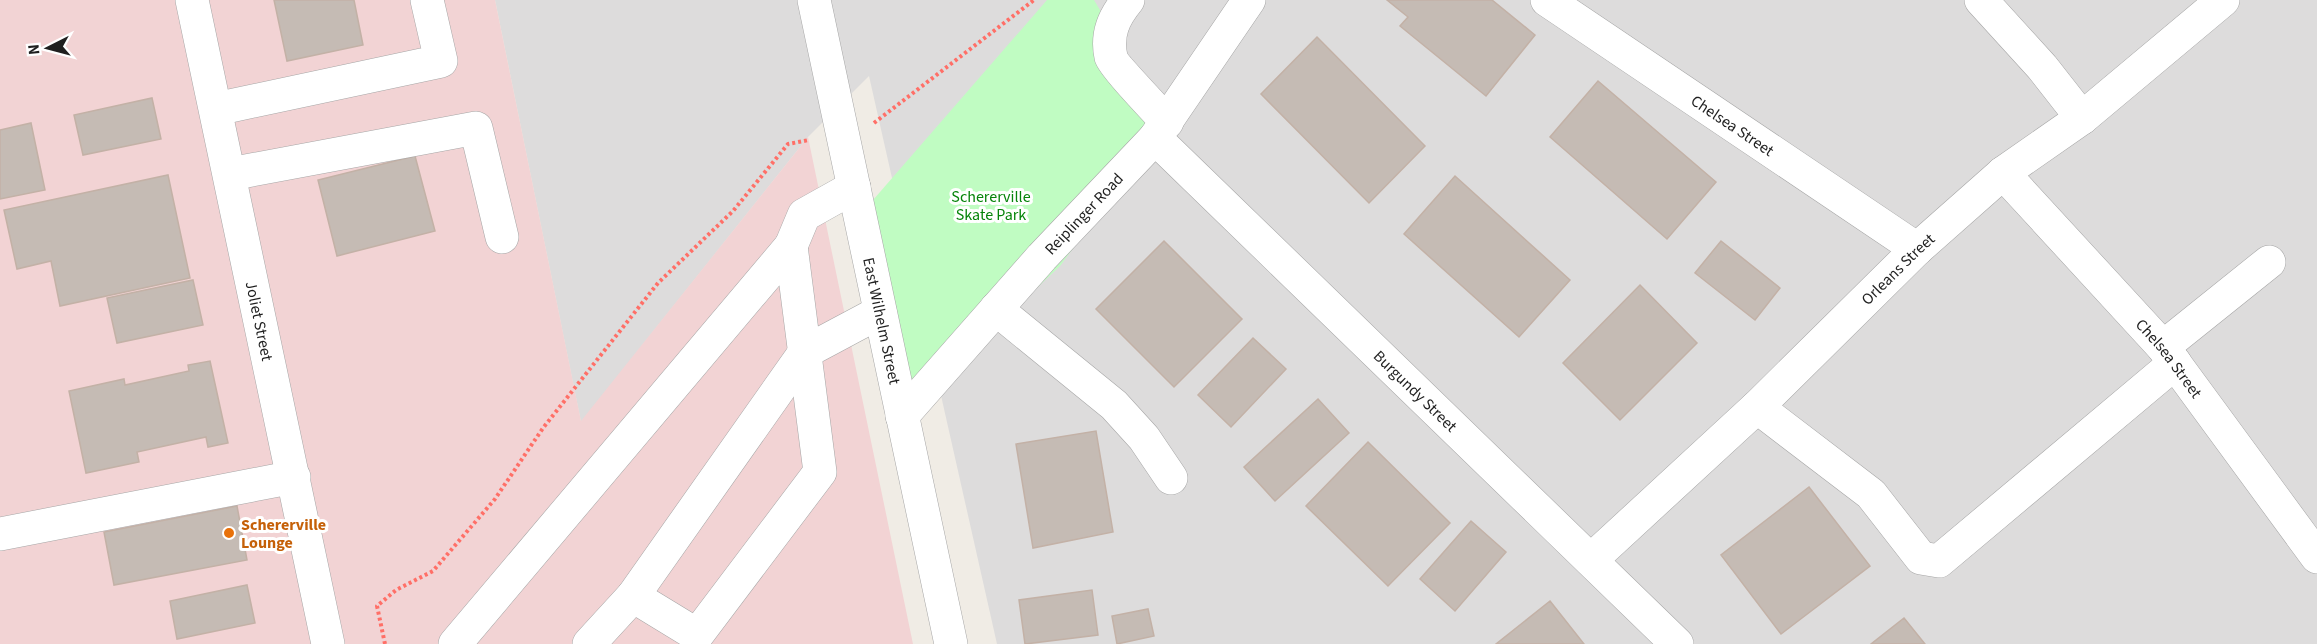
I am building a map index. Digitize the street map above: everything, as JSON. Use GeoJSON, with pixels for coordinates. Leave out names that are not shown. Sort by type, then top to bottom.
{"type":"FeatureCollection","features":[{"type":"Feature","properties":{"kind":"street","name":"Joliet Street"},"geometry":{"type":"LineString","coordinates":[[192,0],[328,644]]}},
{"type":"Feature","properties":{"kind":"street"},"geometry":{"type":"LineString","coordinates":[[216,109],[441,61],[427,0]]}},
{"type":"Feature","properties":{"kind":"street","name":"East Wilhelm Street"},"geometry":{"type":"LineString","coordinates":[[814,0],[951,644]]}},
{"type":"Feature","properties":{"kind":"street","name":"Burgundy Street"},"geometry":{"type":"LineString","coordinates":[[1128,0],[1116,15],[1110,36],[1112,59],[1161,130],[1677,644]]}},
{"type":"Feature","properties":{"kind":"street","name":"Reiplinger Road"},"geometry":{"type":"LineString","coordinates":[[902,416],[996,309],[1161,130],[1249,0]]}},
{"type":"Feature","properties":{"kind":"street","name":"Chelsea Street"},"geometry":{"type":"LineString","coordinates":[[1547,0],[1917,249]]}},
{"type":"Feature","properties":{"kind":"street"},"geometry":{"type":"LineString","coordinates":[[1981,0],[2042,67],[2082,118]]}},
{"type":"Feature","properties":{"kind":"street","name":"Orleans Street"},"geometry":{"type":"LineString","coordinates":[[1591,560],[1757,407],[1917,249],[2003,173],[2082,118],[2223,0]]}},
{"type":"Feature","properties":{"kind":"street"},"geometry":{"type":"LineString","coordinates":[[230,174],[476,128],[502,237]]}},
{"type":"Feature","properties":{"kind":"street","name":"Chelsea Street"},"geometry":{"type":"LineString","coordinates":[[2003,173],[2169,355],[2316,554]]}},
{"type":"Feature","properties":{"kind":"street"},"geometry":{"type":"LineString","coordinates":[[455,644],[791,246],[804,215],[854,187]]}},
{"type":"Feature","properties":{"kind":"street"},"geometry":{"type":"LineString","coordinates":[[633,596],[698,635],[820,472],[791,246]]}},
{"type":"Feature","properties":{"kind":"street"},"geometry":{"type":"LineString","coordinates":[[1757,407],[1871,494],[1921,558],[1940,561],[2169,355],[2269,261]]}},
{"type":"Feature","properties":{"kind":"street"},"geometry":{"type":"LineString","coordinates":[[996,309],[1114,405],[1144,438],[1171,478]]}},
{"type":"Feature","properties":{"kind":"street"},"geometry":{"type":"LineString","coordinates":[[589,644],[633,596],[806,352],[880,312]]}},
{"type":"Feature","properties":{"kind":"street"},"geometry":{"type":"LineString","coordinates":[[0,534],[294,477]]}},
{"type":"Feature","properties":{"kind":"path"},"geometry":{"type":"LineString","coordinates":[[385,644],[377,606],[396,590],[433,571],[488,508],[543,428],[657,282],[733,211],[788,144],[868,128],[1034,0]]}},
{"type":"Feature","properties":{"kind":"shaded area"},"geometry":{"type":"Polygon","coordinates":[[[0,0],[495,0],[581,421],[808,137],[913,644],[0,644],[0,0]]]}},
{"type":"Feature","properties":{"kind":"shaded area"},"geometry":{"type":"Polygon","coordinates":[[[495,0],[2317,0],[2317,644],[997,644],[869,76],[808,137],[581,422],[495,0]]]}},
{"type":"Feature","properties":{"kind":"green space","name":"Schererville Skate Park"},"geometry":{"type":"Polygon","coordinates":[[[1047,0],[1094,0],[1167,122],[1060,266],[902,416],[860,215],[1047,0]]]}},
{"type":"Feature","properties":{"kind":"building"},"geometry":{"type":"Polygon","coordinates":[[[274,0],[354,0],[363,45],[287,61],[274,0]]]}},
{"type":"Feature","properties":{"kind":"building"},"geometry":{"type":"Polygon","coordinates":[[[1387,0],[1492,0],[1535,35],[1486,96],[1400,26],[1408,17],[1387,0]]]}},
{"type":"Feature","properties":{"kind":"building"},"geometry":{"type":"Polygon","coordinates":[[[1317,37],[1425,146],[1369,203],[1261,94],[1317,37]]]}},
{"type":"Feature","properties":{"kind":"building"},"geometry":{"type":"Polygon","coordinates":[[[1598,81],[1716,182],[1667,239],[1550,137],[1598,81]]]}},
{"type":"Feature","properties":{"kind":"building"},"geometry":{"type":"Polygon","coordinates":[[[152,98],[161,139],[83,155],[74,115],[152,98]]]}},
{"type":"Feature","properties":{"kind":"building"},"geometry":{"type":"Polygon","coordinates":[[[31,123],[45,190],[0,199],[0,130],[31,123]]]}},
{"type":"Feature","properties":{"kind":"building"},"geometry":{"type":"Polygon","coordinates":[[[415,156],[435,231],[337,256],[318,180],[415,156]]]}},
{"type":"Feature","properties":{"kind":"building"},"geometry":{"type":"Polygon","coordinates":[[[168,175],[190,278],[60,306],[51,261],[17,269],[4,210],[168,175]]]}},
{"type":"Feature","properties":{"kind":"building"},"geometry":{"type":"Polygon","coordinates":[[[1455,176],[1570,280],[1519,337],[1404,234],[1455,176]]]}},
{"type":"Feature","properties":{"kind":"building"},"geometry":{"type":"Polygon","coordinates":[[[1164,241],[1242,319],[1174,387],[1096,309],[1164,241]]]}},
{"type":"Feature","properties":{"kind":"building"},"geometry":{"type":"Polygon","coordinates":[[[1721,241],[1780,288],[1755,320],[1695,273],[1721,241]]]}},
{"type":"Feature","properties":{"kind":"building"},"geometry":{"type":"Polygon","coordinates":[[[193,280],[203,325],[117,343],[107,298],[193,280]]]}},
{"type":"Feature","properties":{"kind":"building"},"geometry":{"type":"Polygon","coordinates":[[[1640,285],[1697,343],[1620,420],[1563,363],[1640,285]]]}},
{"type":"Feature","properties":{"kind":"building"},"geometry":{"type":"Polygon","coordinates":[[[1253,338],[1286,369],[1231,427],[1198,395],[1253,338]]]}},
{"type":"Feature","properties":{"kind":"building"},"geometry":{"type":"Polygon","coordinates":[[[210,361],[228,443],[208,447],[206,437],[137,452],[139,462],[86,473],[69,391],[124,379],[125,385],[189,371],[188,365],[210,361]]]}},
{"type":"Feature","properties":{"kind":"building"},"geometry":{"type":"Polygon","coordinates":[[[1318,399],[1349,433],[1275,501],[1244,467],[1318,399]]]}},
{"type":"Feature","properties":{"kind":"building"},"geometry":{"type":"Polygon","coordinates":[[[1096,431],[1113,532],[1033,548],[1016,444],[1096,431]]]}},
{"type":"Feature","properties":{"kind":"building"},"geometry":{"type":"Polygon","coordinates":[[[1368,442],[1450,523],[1388,586],[1306,506],[1368,442]]]}},
{"type":"Feature","properties":{"kind":"building"},"geometry":{"type":"Polygon","coordinates":[[[1809,487],[1870,566],[1781,634],[1721,555],[1809,487]]]}},
{"type":"Feature","properties":{"kind":"building"},"geometry":{"type":"Polygon","coordinates":[[[237,506],[247,560],[114,585],[104,532],[237,506]]]}},
{"type":"Feature","properties":{"kind":"building"},"geometry":{"type":"Polygon","coordinates":[[[1471,521],[1506,552],[1455,611],[1420,579],[1471,521]]]}},
{"type":"Feature","properties":{"kind":"building"},"geometry":{"type":"Polygon","coordinates":[[[247,585],[255,623],[177,639],[170,601],[247,585]]]}},
{"type":"Feature","properties":{"kind":"building"},"geometry":{"type":"Polygon","coordinates":[[[1092,590],[1098,635],[1025,644],[1019,600],[1092,590]]]}},
{"type":"Feature","properties":{"kind":"building"},"geometry":{"type":"Polygon","coordinates":[[[1550,601],[1584,644],[1496,644],[1550,601]]]}},
{"type":"Feature","properties":{"kind":"building"},"geometry":{"type":"Polygon","coordinates":[[[1148,609],[1154,636],[1117,644],[1112,616],[1148,609]]]}},
{"type":"Feature","properties":{"kind":"building"},"geometry":{"type":"Polygon","coordinates":[[[1904,618],[1925,644],[1871,644],[1904,618]]]}},
{"type":"Feature","properties":{"kind":"place","name":"Schererville Lounge"},"geometry":{"type":"Point","coordinates":[229,533]}}]}
